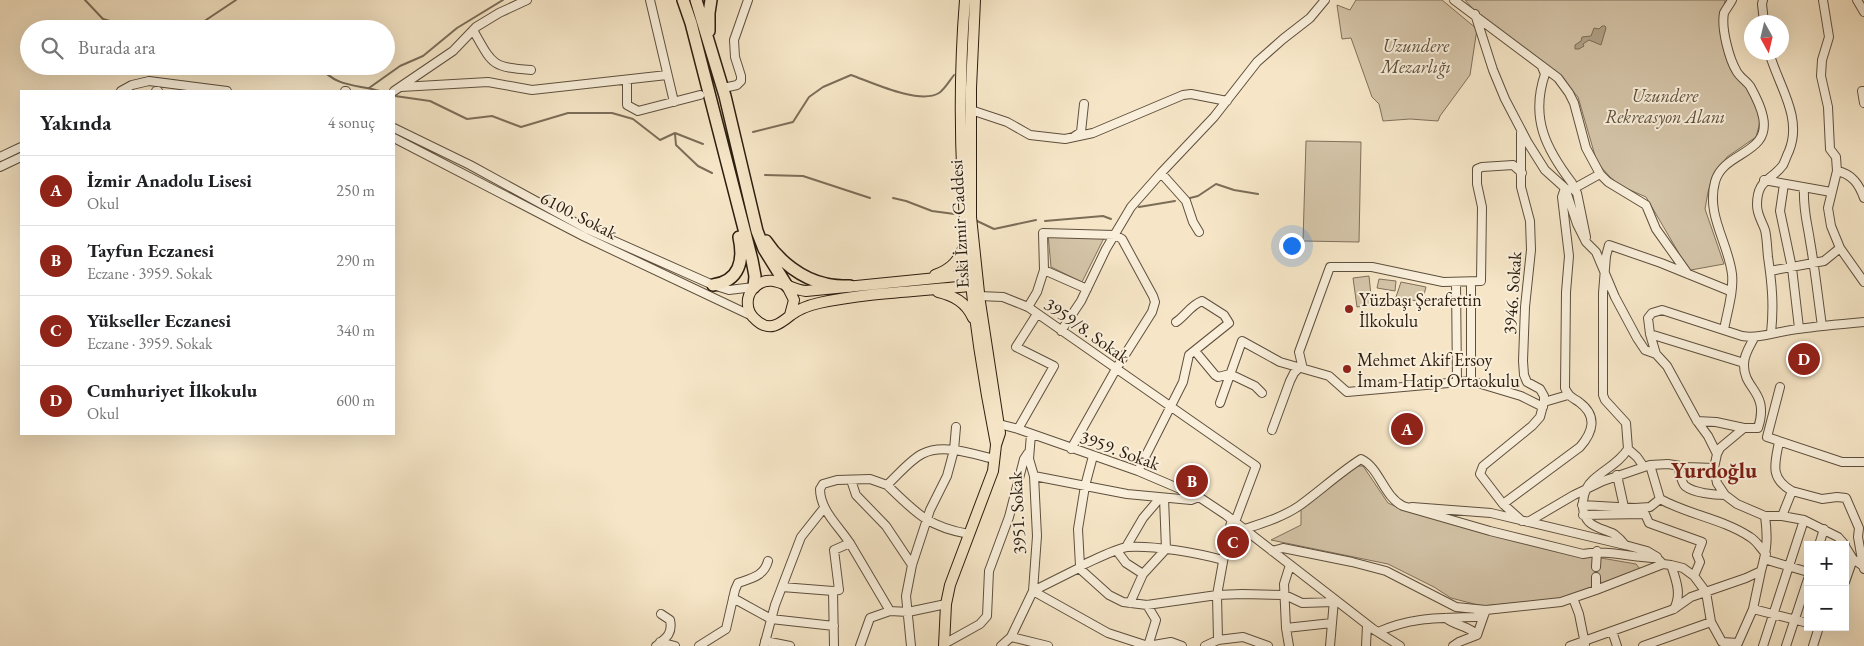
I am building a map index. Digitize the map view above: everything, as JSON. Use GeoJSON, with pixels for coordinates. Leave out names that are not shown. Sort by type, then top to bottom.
{"type":"FeatureCollection","features":[{"type":"Feature","properties":{"kind":"highway"},"geometry":{"type":"LineString","coordinates":[[685,0],[752,260],[755,276],[754,287]]}},
{"type":"Feature","properties":{"kind":"highway"},"geometry":{"type":"LineString","coordinates":[[696,0],[725,96],[755,220],[764,249],[787,286]]}},
{"type":"Feature","properties":{"kind":"highway"},"geometry":{"type":"LineString","coordinates":[[711,0],[709,30],[716,70]]}},
{"type":"Feature","properties":{"kind":"highway"},"geometry":{"type":"LineString","coordinates":[[713,285],[730,278],[737,270],[740,262],[742,253],[738,229],[739,213]]}},
{"type":"Feature","properties":{"kind":"highway"},"geometry":{"type":"LineString","coordinates":[[755,220],[763,237],[774,252],[796,270],[819,282],[850,286]]}},
{"type":"Feature","properties":{"kind":"main road","name":"Eski İzmir Caddesi"},"geometry":{"type":"LineString","coordinates":[[965,0],[962,88],[966,243],[989,364],[995,423]]}},
{"type":"Feature","properties":{"kind":"main road","name":"Eski İzmir Caddesi"},"geometry":{"type":"LineString","coordinates":[[973,274],[972,110],[976,0]]}},
{"type":"Feature","properties":{"kind":"main road"},"geometry":{"type":"LineString","coordinates":[[923,279],[942,273],[953,266],[966,243]]}},
{"type":"Feature","properties":{"kind":"main road","name":"6100. Sokak"},"geometry":{"type":"LineString","coordinates":[[754,287],[770,280],[806,291],[973,274]]}},
{"type":"Feature","properties":{"kind":"main road"},"geometry":{"type":"LineString","coordinates":[[787,286],[794,300],[790,315]]}},
{"type":"Feature","properties":{"kind":"main road"},"geometry":{"type":"LineString","coordinates":[[752,316],[748,308],[748,299],[754,287]]}},
{"type":"Feature","properties":{"kind":"main road","name":"Eski İzmir Caddesi"},"geometry":{"type":"LineString","coordinates":[[944,645],[946,604],[950,585],[993,471],[996,445],[1000,433],[995,423],[983,378],[976,326],[976,289]]}},
{"type":"Feature","properties":{"kind":"main road","name":"6100. Sokak"},"geometry":{"type":"LineString","coordinates":[[752,316],[759,323],[772,326],[784,322],[790,315],[805,307],[818,303],[932,290],[976,289]]}},
{"type":"Feature","properties":{"kind":"main road"},"geometry":{"type":"LineString","coordinates":[[932,290],[951,295],[961,301],[970,312],[976,326]]}},
{"type":"Feature","properties":{"kind":"street"},"geometry":{"type":"LineString","coordinates":[[397,89],[453,51],[473,30],[499,13],[527,0]]}},
{"type":"Feature","properties":{"kind":"street"},"geometry":{"type":"LineString","coordinates":[[650,0],[674,102]]}},
{"type":"Feature","properties":{"kind":"street"},"geometry":{"type":"LineString","coordinates":[[728,87],[737,85],[741,81],[735,57],[734,40],[748,0]]}},
{"type":"Feature","properties":{"kind":"street"},"geometry":{"type":"LineString","coordinates":[[1061,331],[1082,301],[1131,207],[1214,116],[1257,62],[1310,18],[1325,0]]}},
{"type":"Feature","properties":{"kind":"street"},"geometry":{"type":"LineString","coordinates":[[1454,0],[1558,78],[1574,103],[1586,148],[1600,174],[1608,182],[1646,205],[1656,228],[1688,274]]}},
{"type":"Feature","properties":{"kind":"street"},"geometry":{"type":"LineString","coordinates":[[1724,330],[1732,273],[1712,202],[1715,180],[1730,161],[1756,144],[1764,134],[1764,119],[1761,110],[1749,85],[1737,72],[1725,40],[1724,12],[1732,0]]}},
{"type":"Feature","properties":{"kind":"street"},"geometry":{"type":"LineString","coordinates":[[1763,0],[1763,15]]}},
{"type":"Feature","properties":{"kind":"street"},"geometry":{"type":"LineString","coordinates":[[1823,0],[1829,37],[1822,60],[1822,76],[1828,107],[1830,149],[1836,157],[1836,171],[1828,208],[1831,226],[1840,248],[1863,279]]}},
{"type":"Feature","properties":{"kind":"street"},"geometry":{"type":"LineString","coordinates":[[1857,0],[1864,12]]}},
{"type":"Feature","properties":{"kind":"street"},"geometry":{"type":"LineString","coordinates":[[1475,14],[1504,99],[1521,131],[1546,170],[1569,189],[1577,224],[1586,242],[1596,252],[1615,297],[1637,338],[1645,350],[1656,354]]}},
{"type":"Feature","properties":{"kind":"street"},"geometry":{"type":"LineString","coordinates":[[473,30],[496,64],[506,68],[531,70]]}},
{"type":"Feature","properties":{"kind":"street"},"geometry":{"type":"LineString","coordinates":[[1771,60],[1793,118],[1794,128],[1791,145],[1783,165],[1764,180],[1758,190],[1757,206],[1759,218],[1765,230],[1774,304],[1771,333]]}},
{"type":"Feature","properties":{"kind":"street"},"geometry":{"type":"LineString","coordinates":[[1503,504],[1580,448],[1589,437],[1592,421],[1588,410],[1568,395],[1565,388],[1566,292],[1570,256],[1562,197],[1572,183],[1548,150],[1543,132],[1539,110],[1541,86],[1545,74],[1542,67]]}},
{"type":"Feature","properties":{"kind":"street"},"geometry":{"type":"LineString","coordinates":[[397,89],[488,82],[532,90],[667,75]]}},
{"type":"Feature","properties":{"kind":"street"},"geometry":{"type":"LineString","coordinates":[[123,90],[148,80],[220,90]]}},
{"type":"Feature","properties":{"kind":"street"},"geometry":{"type":"LineString","coordinates":[[627,80],[627,105],[638,111],[700,95]]}},
{"type":"Feature","properties":{"kind":"street"},"geometry":{"type":"LineString","coordinates":[[1864,91],[1862,91],[1864,103]]}},
{"type":"Feature","properties":{"kind":"street"},"geometry":{"type":"LineString","coordinates":[[972,110],[1007,122],[1030,135],[1064,139],[1093,133],[1183,95],[1191,94],[1227,101]]}},
{"type":"Feature","properties":{"kind":"street"},"geometry":{"type":"LineString","coordinates":[[1074,137],[1081,132],[1084,104]]}},
{"type":"Feature","properties":{"kind":"street","name":"6100. Sokak"},"geometry":{"type":"LineString","coordinates":[[395,128],[470,165],[587,228],[713,285],[729,290],[754,287]]}},
{"type":"Feature","properties":{"kind":"street","name":"3946. Sokak"},"geometry":{"type":"LineString","coordinates":[[1521,131],[1522,186],[1530,221],[1531,250],[1522,361],[1527,382],[1540,389],[1544,396],[1543,405]]}},
{"type":"Feature","properties":{"kind":"street","name":"6100. Sokak"},"geometry":{"type":"LineString","coordinates":[[395,139],[585,237],[752,316]]}},
{"type":"Feature","properties":{"kind":"street"},"geometry":{"type":"LineString","coordinates":[[0,157],[20,147]]}},
{"type":"Feature","properties":{"kind":"street"},"geometry":{"type":"LineString","coordinates":[[0,167],[20,157]]}},
{"type":"Feature","properties":{"kind":"street"},"geometry":{"type":"LineString","coordinates":[[1301,368],[1299,352],[1330,267],[1372,268],[1443,282],[1481,281],[1482,206],[1477,184],[1477,169],[1513,165],[1522,173]]}},
{"type":"Feature","properties":{"kind":"street"},"geometry":{"type":"LineString","coordinates":[[1836,171],[1845,173],[1861,184],[1864,198]]}},
{"type":"Feature","properties":{"kind":"street"},"geometry":{"type":"LineString","coordinates":[[1161,173],[1186,201],[1193,222],[1199,232]]}},
{"type":"Feature","properties":{"kind":"street"},"geometry":{"type":"LineString","coordinates":[[1569,189],[1600,174]]}},
{"type":"Feature","properties":{"kind":"street"},"geometry":{"type":"LineString","coordinates":[[1764,180],[1831,192]]}},
{"type":"Feature","properties":{"kind":"street"},"geometry":{"type":"LineString","coordinates":[[1784,184],[1780,211],[1792,268],[1799,328]]}},
{"type":"Feature","properties":{"kind":"street"},"geometry":{"type":"LineString","coordinates":[[1804,188],[1805,222],[1814,264],[1822,326]]}},
{"type":"Feature","properties":{"kind":"street"},"geometry":{"type":"LineString","coordinates":[[540,214],[543,205]]}},
{"type":"Feature","properties":{"kind":"street"},"geometry":{"type":"LineString","coordinates":[[1028,307],[1037,292],[1044,270],[1043,233],[1115,235],[1122,239],[1155,302],[1152,312],[1116,369],[1071,449]]}},
{"type":"Feature","properties":{"kind":"street"},"geometry":{"type":"LineString","coordinates":[[1625,545],[1616,535],[1591,524],[1584,515],[1582,505],[1586,490],[1592,480],[1615,465],[1628,449],[1626,423],[1605,400],[1604,395],[1604,271],[1609,245],[1730,291]]}},
{"type":"Feature","properties":{"kind":"street"},"geometry":{"type":"LineString","coordinates":[[1770,271],[1824,261],[1840,248]]}},
{"type":"Feature","properties":{"kind":"street"},"geometry":{"type":"LineString","coordinates":[[1044,270],[1087,289]]}},
{"type":"Feature","properties":{"kind":"street"},"geometry":{"type":"LineString","coordinates":[[1456,282],[1457,382]]}},
{"type":"Feature","properties":{"kind":"street"},"geometry":{"type":"LineString","coordinates":[[1471,282],[1471,381]]}},
{"type":"Feature","properties":{"kind":"street","name":"3959/8. Sokak"},"geometry":{"type":"LineString","coordinates":[[976,289],[1028,307],[1256,466],[1234,520]]}},
{"type":"Feature","properties":{"kind":"street"},"geometry":{"type":"LineString","coordinates":[[1138,471],[1183,382],[1189,355],[1227,326],[1228,320],[1224,315],[1202,301],[1193,306],[1189,312],[1176,322]]}},
{"type":"Feature","properties":{"kind":"street"},"geometry":{"type":"LineString","coordinates":[[1717,454],[1708,436],[1697,422],[1667,366],[1656,354],[1650,334],[1648,318],[1652,313],[1662,310],[1754,338],[1799,328],[1864,322]]}},
{"type":"Feature","properties":{"kind":"street"},"geometry":{"type":"LineString","coordinates":[[1018,429],[1054,366],[1016,347],[1037,314]]}},
{"type":"Feature","properties":{"kind":"street"},"geometry":{"type":"LineString","coordinates":[[1650,334],[1744,363]]}},
{"type":"Feature","properties":{"kind":"street"},"geometry":{"type":"LineString","coordinates":[[1456,337],[1471,337]]}},
{"type":"Feature","properties":{"kind":"street"},"geometry":{"type":"LineString","coordinates":[[1697,422],[1716,422],[1744,428],[1758,428],[1762,408],[1759,398],[1744,371],[1746,354],[1754,338]]}},
{"type":"Feature","properties":{"kind":"street"},"geometry":{"type":"LineString","coordinates":[[1220,403],[1242,341],[1280,362],[1329,376],[1347,392],[1471,381],[1521,396],[1543,405],[1568,395]]}},
{"type":"Feature","properties":{"kind":"street"},"geometry":{"type":"LineString","coordinates":[[1195,351],[1218,377],[1230,374],[1255,386],[1262,393]]}},
{"type":"Feature","properties":{"kind":"street"},"geometry":{"type":"LineString","coordinates":[[1272,430],[1290,381],[1294,373],[1301,368]]}},
{"type":"Feature","properties":{"kind":"street"},"geometry":{"type":"LineString","coordinates":[[1780,387],[1767,437],[1842,462],[1864,462]]}},
{"type":"Feature","properties":{"kind":"street"},"geometry":{"type":"LineString","coordinates":[[1525,521],[1503,504],[1480,474],[1483,466],[1532,426],[1540,417],[1543,405]]}},
{"type":"Feature","properties":{"kind":"street","name":"3959. Sokak"},"geometry":{"type":"LineString","coordinates":[[995,423],[1018,429],[1138,471],[1199,497],[1234,520],[1334,601],[1400,646]]}},
{"type":"Feature","properties":{"kind":"street"},"geometry":{"type":"LineString","coordinates":[[911,646],[906,596],[912,566],[926,521],[947,476],[954,450],[956,427]]}},
{"type":"Feature","properties":{"kind":"street"},"geometry":{"type":"LineString","coordinates":[[1744,428],[1720,448],[1717,454],[1714,468],[1717,483],[1725,495],[1737,504],[1765,516],[1782,516],[1804,520],[1824,529],[1842,541]]}},
{"type":"Feature","properties":{"kind":"street","name":"3951. Sokak"},"geometry":{"type":"LineString","coordinates":[[1030,434],[1029,458],[1034,476],[1037,536],[1033,591]]}},
{"type":"Feature","properties":{"kind":"street"},"geometry":{"type":"LineString","coordinates":[[1779,442],[1775,465],[1776,477],[1782,485],[1792,491],[1822,499],[1846,498],[1858,528],[1864,568]]}},
{"type":"Feature","properties":{"kind":"street"},"geometry":{"type":"LineString","coordinates":[[1628,449],[1647,466],[1660,499],[1737,530],[1752,538],[1765,557],[1804,571]]}},
{"type":"Feature","properties":{"kind":"street"},"geometry":{"type":"LineString","coordinates":[[887,485],[920,455],[931,451],[954,450],[994,459]]}},
{"type":"Feature","properties":{"kind":"street"},"geometry":{"type":"LineString","coordinates":[[944,645],[980,624],[987,616],[989,571],[1009,517],[1024,459],[1029,451]]}},
{"type":"Feature","properties":{"kind":"street"},"geometry":{"type":"LineString","coordinates":[[1093,456],[1085,486],[1078,529],[1080,567],[1109,595],[1123,602],[1147,605],[1217,595],[1285,595],[1302,603],[1334,601],[1330,646]]}},
{"type":"Feature","properties":{"kind":"street"},"geometry":{"type":"LineString","coordinates":[[1245,529],[1269,521],[1297,507],[1343,471],[1361,460],[1369,465],[1388,495],[1396,503],[1403,506],[1538,544],[1583,554],[1597,551],[1664,562],[1683,568],[1694,576],[1706,592],[1712,622],[1722,642],[1738,645],[1753,609],[1765,557],[1768,537],[1765,516]]}},
{"type":"Feature","properties":{"kind":"street"},"geometry":{"type":"LineString","coordinates":[[1525,521],[1617,475],[1647,466],[1668,464],[1714,468]]}},
{"type":"Feature","properties":{"kind":"street"},"geometry":{"type":"LineString","coordinates":[[1678,466],[1686,486],[1711,495],[1725,495]]}},
{"type":"Feature","properties":{"kind":"street"},"geometry":{"type":"LineString","coordinates":[[1617,475],[1624,507]]}},
{"type":"Feature","properties":{"kind":"street"},"geometry":{"type":"LineString","coordinates":[[1034,476],[1127,494],[1191,500],[1199,497]]}},
{"type":"Feature","properties":{"kind":"street"},"geometry":{"type":"LineString","coordinates":[[890,611],[850,543],[824,508],[820,495],[820,489],[823,484],[837,480],[870,479],[887,485],[926,521],[955,532],[969,534]]}},
{"type":"Feature","properties":{"kind":"street"},"geometry":{"type":"LineString","coordinates":[[850,480],[856,495],[886,526],[912,566]]}},
{"type":"Feature","properties":{"kind":"street"},"geometry":{"type":"LineString","coordinates":[[1782,516],[1792,491]]}},
{"type":"Feature","properties":{"kind":"street"},"geometry":{"type":"LineString","coordinates":[[1126,547],[1143,518],[1162,498]]}},
{"type":"Feature","properties":{"kind":"street"},"geometry":{"type":"LineString","coordinates":[[1130,603],[1143,574],[1166,549],[1162,498]]}},
{"type":"Feature","properties":{"kind":"street"},"geometry":{"type":"LineString","coordinates":[[1582,505],[1650,507],[1660,499]]}},
{"type":"Feature","properties":{"kind":"street"},"geometry":{"type":"LineString","coordinates":[[1403,506],[1436,507],[1491,513],[1648,551],[1664,562],[1679,593],[1679,600],[1674,609]]}},
{"type":"Feature","properties":{"kind":"street"},"geometry":{"type":"LineString","coordinates":[[790,646],[765,644],[771,619],[801,537],[824,508]]}},
{"type":"Feature","properties":{"kind":"street"},"geometry":{"type":"LineString","coordinates":[[1584,515],[1645,514],[1649,523],[1702,542],[1698,555],[1700,562],[1694,576]]}},
{"type":"Feature","properties":{"kind":"street"},"geometry":{"type":"LineString","coordinates":[[1218,640],[1217,595],[1223,560],[1234,520]]}},
{"type":"Feature","properties":{"kind":"street"},"geometry":{"type":"LineString","coordinates":[[1763,646],[1804,520]]}},
{"type":"Feature","properties":{"kind":"street"},"geometry":{"type":"LineString","coordinates":[[1820,541],[1824,529]]}},
{"type":"Feature","properties":{"kind":"street"},"geometry":{"type":"LineString","coordinates":[[782,587],[839,590],[834,550],[850,543]]}},
{"type":"Feature","properties":{"kind":"street"},"geometry":{"type":"LineString","coordinates":[[1001,646],[1010,637],[1033,591],[1080,567],[1126,547],[1166,549],[1223,560]]}},
{"type":"Feature","properties":{"kind":"street"},"geometry":{"type":"LineString","coordinates":[[1272,551],[1282,548],[1386,571],[1456,607],[1485,612],[1561,602],[1664,562]]}},
{"type":"Feature","properties":{"kind":"street"},"geometry":{"type":"LineString","coordinates":[[1117,551],[1126,563],[1143,574]]}},
{"type":"Feature","properties":{"kind":"street"},"geometry":{"type":"LineString","coordinates":[[1596,567],[1597,551]]}},
{"type":"Feature","properties":{"kind":"street"},"geometry":{"type":"LineString","coordinates":[[1849,552],[1854,560],[1864,568]]}},
{"type":"Feature","properties":{"kind":"street"},"geometry":{"type":"LineString","coordinates":[[1849,572],[1854,560]]}},
{"type":"Feature","properties":{"kind":"street"},"geometry":{"type":"LineString","coordinates":[[700,646],[726,628],[738,583],[761,573],[766,568],[768,561]]}},
{"type":"Feature","properties":{"kind":"street"},"geometry":{"type":"LineString","coordinates":[[1290,565],[1284,584],[1286,628],[1290,646]]}},
{"type":"Feature","properties":{"kind":"street"},"geometry":{"type":"LineString","coordinates":[[1570,646],[1585,643],[1612,631],[1674,609],[1691,597],[1761,572]]}},
{"type":"Feature","properties":{"kind":"street"},"geometry":{"type":"LineString","coordinates":[[1596,577],[1596,590]]}},
{"type":"Feature","properties":{"kind":"street"},"geometry":{"type":"LineString","coordinates":[[1786,646],[1806,586]]}},
{"type":"Feature","properties":{"kind":"street"},"geometry":{"type":"LineString","coordinates":[[833,591],[834,646]]}},
{"type":"Feature","properties":{"kind":"street"},"geometry":{"type":"LineString","coordinates":[[1033,591],[1093,626],[1147,646],[1171,642],[1182,646]]}},
{"type":"Feature","properties":{"kind":"street"},"geometry":{"type":"LineString","coordinates":[[733,598],[771,619],[834,626]]}},
{"type":"Feature","properties":{"kind":"street"},"geometry":{"type":"LineString","coordinates":[[1573,598],[1579,614],[1585,643]]}},
{"type":"Feature","properties":{"kind":"street"},"geometry":{"type":"LineString","coordinates":[[860,646],[870,618],[890,611],[908,612],[946,604]]}},
{"type":"Feature","properties":{"kind":"street"},"geometry":{"type":"LineString","coordinates":[[1147,605],[1156,620],[1147,646]]}},
{"type":"Feature","properties":{"kind":"street"},"geometry":{"type":"LineString","coordinates":[[1753,609],[1804,622]]}},
{"type":"Feature","properties":{"kind":"street"},"geometry":{"type":"LineString","coordinates":[[1378,632],[1396,624],[1414,620],[1475,617],[1485,612]]}},
{"type":"Feature","properties":{"kind":"street"},"geometry":{"type":"LineString","coordinates":[[1453,646],[1477,635],[1485,612]]}},
{"type":"Feature","properties":{"kind":"street"},"geometry":{"type":"LineString","coordinates":[[658,644],[667,638],[671,630],[670,620],[661,614]]}},
{"type":"Feature","properties":{"kind":"street"},"geometry":{"type":"LineString","coordinates":[[1446,618],[1451,622],[1472,629],[1477,635]]}},
{"type":"Feature","properties":{"kind":"street"},"geometry":{"type":"LineString","coordinates":[[1643,646],[1712,622]]}},
{"type":"Feature","properties":{"kind":"street"},"geometry":{"type":"LineString","coordinates":[[1286,628],[1332,623]]}},
{"type":"Feature","properties":{"kind":"street"},"geometry":{"type":"LineString","coordinates":[[1366,646],[1367,625]]}},
{"type":"Feature","properties":{"kind":"street"},"geometry":{"type":"LineString","coordinates":[[1612,631],[1617,646]]}},
{"type":"Feature","properties":{"kind":"street"},"geometry":{"type":"LineString","coordinates":[[1813,646],[1818,631]]}},
{"type":"Feature","properties":{"kind":"street"},"geometry":{"type":"LineString","coordinates":[[1010,637],[1048,646]]}},
{"type":"Feature","properties":{"kind":"street"},"geometry":{"type":"LineString","coordinates":[[1205,646],[1218,640],[1243,637],[1268,646]]}},
{"type":"Feature","properties":{"kind":"street"},"geometry":{"type":"LineString","coordinates":[[658,644],[675,646]]}},
{"type":"Feature","properties":{"kind":"green space","name":"Uzundere Mezarlığı"},"geometry":{"type":"Polygon","coordinates":[[[1356,0],[1442,0],[1477,29],[1470,75],[1438,121],[1410,119],[1383,121],[1379,104],[1372,97],[1351,38],[1342,39],[1337,5],[1350,10],[1356,0]]]}},
{"type":"Feature","properties":{"kind":"green space","name":"Uzundere Rekreasyon Alanı"},"geometry":{"type":"Polygon","coordinates":[[[1465,0],[1725,0],[1723,32],[1732,60],[1761,110],[1756,137],[1727,157],[1712,179],[1708,192],[1705,209],[1724,264],[1691,270],[1687,267],[1646,197],[1621,186],[1610,177],[1596,159],[1578,97],[1547,67],[1488,26],[1465,0]]]}},
{"type":"Feature","properties":{"kind":"green space"},"geometry":{"type":"Polygon","coordinates":[[[1306,141],[1361,142],[1359,242],[1303,241],[1306,141]]]}},
{"type":"Feature","properties":{"kind":"green space"},"geometry":{"type":"Polygon","coordinates":[[[1048,234],[1105,236],[1082,282],[1051,267],[1048,234]]]}},
{"type":"Feature","properties":{"kind":"green space"},"geometry":{"type":"Polygon","coordinates":[[[1369,276],[1372,305],[1357,307],[1353,278],[1369,276]]]}},
{"type":"Feature","properties":{"kind":"green space"},"geometry":{"type":"Polygon","coordinates":[[[1379,279],[1396,281],[1395,291],[1377,288],[1379,279]]]}},
{"type":"Feature","properties":{"kind":"green space"},"geometry":{"type":"Polygon","coordinates":[[[1401,282],[1426,287],[1422,302],[1396,297],[1401,282]]]}},
{"type":"Feature","properties":{"kind":"green space"},"geometry":{"type":"Polygon","coordinates":[[[1357,466],[1363,466],[1388,503],[1401,509],[1543,548],[1636,564],[1640,569],[1559,599],[1482,606],[1451,598],[1434,587],[1388,564],[1271,540],[1301,525],[1301,508],[1357,466]]]}},
{"type":"Feature","properties":{"kind":"shaded area"},"geometry":{"type":"Polygon","coordinates":[[[1602,26],[1606,28],[1601,45],[1589,40],[1583,44],[1584,46],[1575,49],[1575,45],[1581,41],[1582,37],[1591,36],[1594,28],[1599,29],[1602,26]]]}},
{"type":"Feature","properties":{"kind":"waterway"},"geometry":{"type":"LineString","coordinates":[[85,0],[103,19],[106,20]]}},
{"type":"Feature","properties":{"kind":"waterway"},"geometry":{"type":"LineString","coordinates":[[206,20],[236,0]]}},
{"type":"Feature","properties":{"kind":"waterway"},"geometry":{"type":"LineString","coordinates":[[395,70],[423,56],[457,28],[503,0]]}},
{"type":"Feature","properties":{"kind":"waterway"},"geometry":{"type":"LineString","coordinates":[[329,75],[340,82],[375,90]]}},
{"type":"Feature","properties":{"kind":"waterway"},"geometry":{"type":"LineString","coordinates":[[369,88],[387,75]]}},
{"type":"Feature","properties":{"kind":"waterway"},"geometry":{"type":"LineString","coordinates":[[753,132],[793,122],[809,97],[823,87],[851,75],[895,91],[920,96],[930,96],[939,93],[954,75]]}},
{"type":"Feature","properties":{"kind":"waterway"},"geometry":{"type":"LineString","coordinates":[[395,96],[430,101],[467,119],[492,116],[521,127],[568,113],[612,113],[633,119],[660,140],[675,133],[703,144]]}},
{"type":"Feature","properties":{"kind":"waterway"},"geometry":{"type":"LineString","coordinates":[[675,134],[676,145],[698,166],[712,173]]}},
{"type":"Feature","properties":{"kind":"waterway"},"geometry":{"type":"LineString","coordinates":[[765,175],[803,176],[870,198]]}},
{"type":"Feature","properties":{"kind":"waterway"},"geometry":{"type":"LineString","coordinates":[[1186,199],[1198,196],[1216,184],[1234,190],[1258,194]]}},
{"type":"Feature","properties":{"kind":"waterway"},"geometry":{"type":"LineString","coordinates":[[893,198],[932,211],[962,215]]}},
{"type":"Feature","properties":{"kind":"waterway"},"geometry":{"type":"LineString","coordinates":[[1139,207],[1175,201]]}},
{"type":"Feature","properties":{"kind":"waterway"},"geometry":{"type":"LineString","coordinates":[[1045,221],[1103,216],[1111,219]]}},
{"type":"Feature","properties":{"kind":"waterway"},"geometry":{"type":"LineString","coordinates":[[975,220],[994,229],[1036,220]]}},
{"type":"Feature","properties":{"kind":"place","name":"Yüzbaşı Şerafettin İlkokulu"},"geometry":{"type":"Point","coordinates":[1349,309]}},
{"type":"Feature","properties":{"kind":"place","name":"Cumhuriyet İlkokulu"},"geometry":{"type":"Point","coordinates":[1804,359]}},
{"type":"Feature","properties":{"kind":"place","name":"Mehmet Akif Ersoy İmam Hatip Ortaokulu"},"geometry":{"type":"Point","coordinates":[1347,369]}},
{"type":"Feature","properties":{"kind":"place","name":"İzmir Anadolu Lisesi"},"geometry":{"type":"Point","coordinates":[1407,429]}},
{"type":"Feature","properties":{"kind":"place","name":"Tayfun Eczanesi"},"geometry":{"type":"Point","coordinates":[1192,481]}},
{"type":"Feature","properties":{"kind":"place","name":"Yükseller Eczanesi"},"geometry":{"type":"Point","coordinates":[1233,542]}},
{"type":"Feature","properties":{"kind":"district","name":"Yurdoğlu"},"geometry":{"type":"Point","coordinates":[1714,470]}}]}
